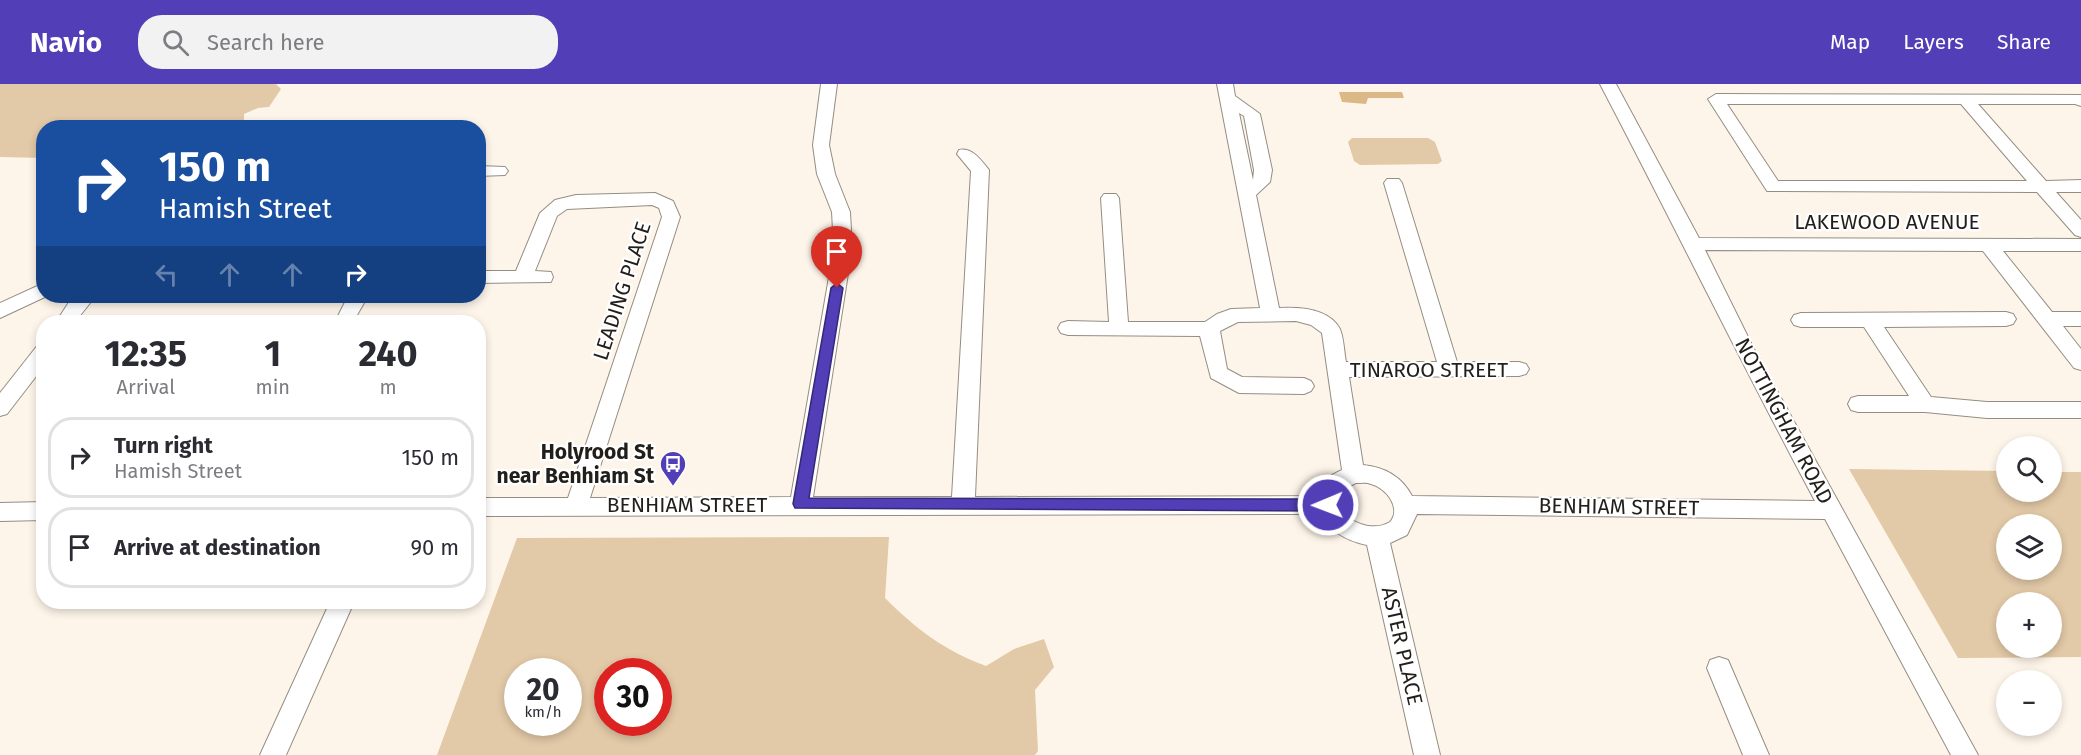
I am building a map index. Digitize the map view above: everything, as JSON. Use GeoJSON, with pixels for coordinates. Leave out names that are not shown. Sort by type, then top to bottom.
{"type":"FeatureCollection","features":[{"type":"Feature","properties":{"kind":"street"},"geometry":{"type":"LineString","coordinates":[[801,504],[843,248],[841,212],[826,174],[821,145],[829,84]]}},
{"type":"Feature","properties":{"kind":"street","name":"NOTTINGHAM ROAD"},"geometry":{"type":"LineString","coordinates":[[1608,84],[1693,244],[1743,347],[1965,755]]}},
{"type":"Feature","properties":{"kind":"street"},"geometry":{"type":"LineString","coordinates":[[1226,91],[1271,315]]}},
{"type":"Feature","properties":{"kind":"street"},"geometry":{"type":"LineString","coordinates":[[1785,206],[1716,99],[2079,99],[2081,101]]}},
{"type":"Feature","properties":{"kind":"street"},"geometry":{"type":"LineString","coordinates":[[1965,99],[2081,231]]}},
{"type":"Feature","properties":{"kind":"street"},"geometry":{"type":"LineString","coordinates":[[963,505],[980,170],[965,154]]}},
{"type":"Feature","properties":{"kind":"street"},"geometry":{"type":"LineString","coordinates":[[486,171],[499,171]]}},
{"type":"Feature","properties":{"kind":"street"},"geometry":{"type":"LineString","coordinates":[[1393,183],[1449,370]]}},
{"type":"Feature","properties":{"kind":"street"},"geometry":{"type":"LineString","coordinates":[[1773,188],[2081,186]]}},
{"type":"Feature","properties":{"kind":"street"},"geometry":{"type":"LineString","coordinates":[[1110,198],[1119,329]]}},
{"type":"Feature","properties":{"kind":"street","name":"LEADING PLACE"},"geometry":{"type":"LineString","coordinates":[[523,277],[549,213],[561,204],[576,201],[655,199],[668,206],[671,217],[577,505]]}},
{"type":"Feature","properties":{"kind":"street","name":"LAKEWOOD AVENUE"},"geometry":{"type":"LineString","coordinates":[[1693,244],[2081,245]]}},
{"type":"Feature","properties":{"kind":"street"},"geometry":{"type":"LineString","coordinates":[[1988,244],[2081,363]]}},
{"type":"Feature","properties":{"kind":"street"},"geometry":{"type":"LineString","coordinates":[[486,277],[544,277]]}},
{"type":"Feature","properties":{"kind":"street"},"geometry":{"type":"LineString","coordinates":[[0,311],[36,293]]}},
{"type":"Feature","properties":{"kind":"street"},"geometry":{"type":"LineString","coordinates":[[71,315],[80,303]]}},
{"type":"Feature","properties":{"kind":"street"},"geometry":{"type":"LineString","coordinates":[[1068,328],[1210,329],[1220,319],[1229,315],[1312,316],[1323,321],[1331,332],[1354,474]]}},
{"type":"Feature","properties":{"kind":"street"},"geometry":{"type":"LineString","coordinates":[[1801,320],[2006,319]]}},
{"type":"Feature","properties":{"kind":"street"},"geometry":{"type":"LineString","coordinates":[[2046,319],[2081,319]]}},
{"type":"Feature","properties":{"kind":"street"},"geometry":{"type":"LineString","coordinates":[[1870,320],[1925,404]]}},
{"type":"Feature","properties":{"kind":"street"},"geometry":{"type":"LineString","coordinates":[[1210,329],[1218,373],[1226,380],[1239,386],[1304,386]]}},
{"type":"Feature","properties":{"kind":"street"},"geometry":{"type":"LineString","coordinates":[[0,408],[36,361]]}},
{"type":"Feature","properties":{"kind":"street","name":"TINAROO STREET"},"geometry":{"type":"LineString","coordinates":[[1338,370],[1519,369]]}},
{"type":"Feature","properties":{"kind":"street"},"geometry":{"type":"LineString","coordinates":[[1858,404],[1925,404],[1987,410],[2081,410]]}},
{"type":"Feature","properties":{"kind":"street"},"geometry":{"type":"LineString","coordinates":[[1354,474],[1380,478],[1401,494],[1407,514],[1397,530],[1377,537],[1367,536],[1346,528],[1338,522],[1328,505],[1328,496],[1336,481],[1354,474]]}},
{"type":"Feature","properties":{"kind":"street","name":"BENHIAM STREET"},"geometry":{"type":"LineString","coordinates":[[486,507],[801,504],[1328,505]]}},
{"type":"Feature","properties":{"kind":"street","name":"BENHIAM STREET"},"geometry":{"type":"LineString","coordinates":[[1406,505],[1832,510]]}},
{"type":"Feature","properties":{"kind":"street"},"geometry":{"type":"LineString","coordinates":[[0,512],[36,511]]}},
{"type":"Feature","properties":{"kind":"street","name":"ASTER PLACE"},"geometry":{"type":"LineString","coordinates":[[1377,537],[1427,755]]}},
{"type":"Feature","properties":{"kind":"street"},"geometry":{"type":"LineString","coordinates":[[273,755],[339,609]]}},
{"type":"Feature","properties":{"kind":"street"},"geometry":{"type":"LineString","coordinates":[[1719,668],[1756,755]]}},
{"type":"Feature","properties":{"kind":"shaded area"},"geometry":{"type":"Polygon","coordinates":[[[0,84],[276,84],[281,89],[269,107],[258,108],[244,114],[244,120],[36,120],[36,158],[0,157],[0,84]]]}},
{"type":"Feature","properties":{"kind":"shaded area"},"geometry":{"type":"Polygon","coordinates":[[[1339,92],[1402,92],[1404,98],[1368,98],[1366,104],[1342,102],[1339,92]]]}},
{"type":"Feature","properties":{"kind":"shaded area"},"geometry":{"type":"Polygon","coordinates":[[[1352,138],[1428,138],[1435,142],[1442,161],[1438,164],[1360,165],[1354,161],[1348,142],[1352,138]]]}},
{"type":"Feature","properties":{"kind":"shaded area"},"geometry":{"type":"Polygon","coordinates":[[[1849,469],[1996,471],[1996,502],[2062,502],[2062,472],[2081,472],[2081,657],[2062,657],[2062,592],[1996,592],[1996,658],[1958,658],[1849,469]]]}},
{"type":"Feature","properties":{"kind":"shaded area"},"geometry":{"type":"Polygon","coordinates":[[[889,537],[885,598],[908,620],[944,646],[986,666],[1014,649],[1044,639],[1054,667],[1035,690],[1038,751],[1035,755],[437,755],[517,538],[889,537]]]}},
{"type":"Feature","properties":{"kind":"place","name":"Holyrood St near Benhiam St"},"geometry":{"type":"Point","coordinates":[673,487]}},
{"type":"Feature","properties":{"kind":"route"},"geometry":{"type":"LineString","coordinates":[[837,288],[801,504],[1328,505]]}}]}
